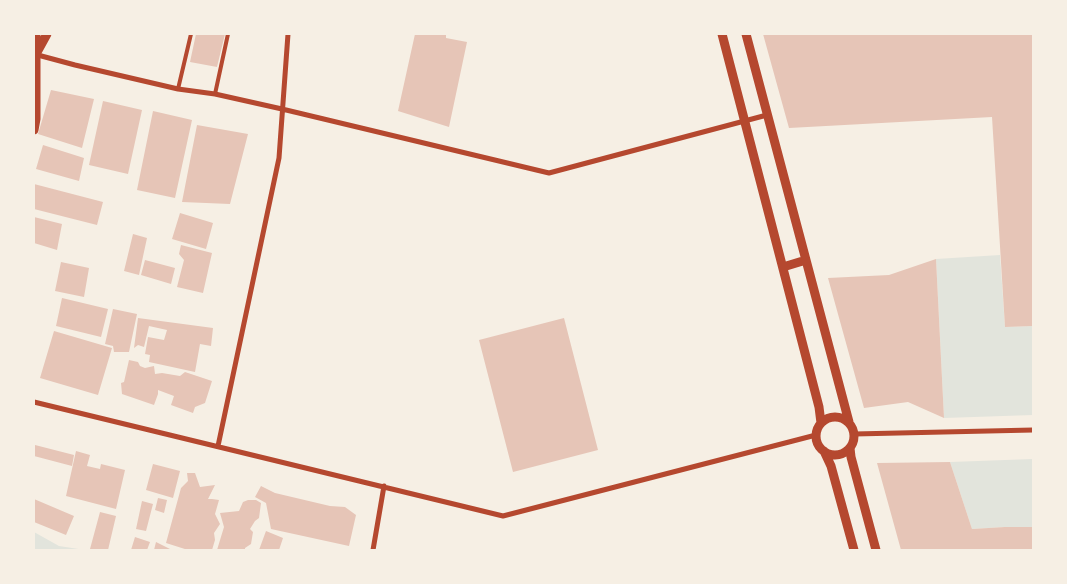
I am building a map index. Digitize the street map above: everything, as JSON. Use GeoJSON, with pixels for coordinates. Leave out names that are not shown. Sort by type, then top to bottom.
{"type":"FeatureCollection","features":[{"type":"Feature","properties":{"kind":"street"},"geometry":{"type":"LineString","coordinates":[[34,130],[36,119],[34,56],[36,34]]}},
{"type":"Feature","properties":{"kind":"street"},"geometry":{"type":"LineString","coordinates":[[34,56],[47,34]]}},
{"type":"Feature","properties":{"kind":"street"},"geometry":{"type":"LineString","coordinates":[[218,446],[278,158],[288,34]]}},
{"type":"Feature","properties":{"kind":"street"},"geometry":{"type":"LineString","coordinates":[[722,34],[819,407],[821,423]]}},
{"type":"Feature","properties":{"kind":"street"},"geometry":{"type":"LineString","coordinates":[[746,34],[849,422]]}},
{"type":"Feature","properties":{"kind":"street"},"geometry":{"type":"LineString","coordinates":[[34,56],[178,89],[215,94],[282,109],[549,173],[767,115]]}},
{"type":"Feature","properties":{"kind":"street"},"geometry":{"type":"LineString","coordinates":[[783,267],[806,260]]}},
{"type":"Feature","properties":{"kind":"street"},"geometry":{"type":"LineString","coordinates":[[34,402],[503,516],[816,435]]}},
{"type":"Feature","properties":{"kind":"street"},"geometry":{"type":"LineString","coordinates":[[823,451],[836,455],[842,454],[850,448],[854,440],[853,428],[844,418],[838,416],[831,417],[821,423],[816,435],[816,441],[831,466],[854,550]]}},
{"type":"Feature","properties":{"kind":"street"},"geometry":{"type":"LineString","coordinates":[[854,434],[1033,430]]}},
{"type":"Feature","properties":{"kind":"street"},"geometry":{"type":"LineString","coordinates":[[850,448],[876,550]]}},
{"type":"Feature","properties":{"kind":"street"},"geometry":{"type":"LineString","coordinates":[[374,550],[384,486]]}},
{"type":"Feature","properties":{"kind":"lane"},"geometry":{"type":"LineString","coordinates":[[178,89],[191,34]]}},
{"type":"Feature","properties":{"kind":"lane"},"geometry":{"type":"LineString","coordinates":[[215,94],[228,34]]}},
{"type":"Feature","properties":{"kind":"shaded area"},"geometry":{"type":"Polygon","coordinates":[[[1000,255],[1005,327],[1033,326],[1033,415],[944,418],[936,259],[1000,255]]]}},
{"type":"Feature","properties":{"kind":"shaded area"},"geometry":{"type":"Polygon","coordinates":[[[1033,459],[1033,527],[972,529],[950,462],[1033,459]]]}},
{"type":"Feature","properties":{"kind":"shaded area"},"geometry":{"type":"Polygon","coordinates":[[[34,532],[59,546],[85,550],[34,550],[34,532]]]}},
{"type":"Feature","properties":{"kind":"building"},"geometry":{"type":"Polygon","coordinates":[[[196,34],[225,34],[217,67],[190,62],[196,34]]]}},
{"type":"Feature","properties":{"kind":"building"},"geometry":{"type":"Polygon","coordinates":[[[415,34],[446,34],[446,38],[467,42],[449,127],[398,111],[415,34]]]}},
{"type":"Feature","properties":{"kind":"building"},"geometry":{"type":"Polygon","coordinates":[[[763,34],[1033,34],[1033,326],[1005,327],[992,117],[789,128],[763,34]]]}},
{"type":"Feature","properties":{"kind":"building"},"geometry":{"type":"Polygon","coordinates":[[[51,90],[94,99],[82,148],[38,134],[51,90]]]}},
{"type":"Feature","properties":{"kind":"building"},"geometry":{"type":"Polygon","coordinates":[[[103,101],[142,110],[128,174],[89,165],[103,101]]]}},
{"type":"Feature","properties":{"kind":"building"},"geometry":{"type":"Polygon","coordinates":[[[153,111],[192,120],[175,198],[137,190],[153,111]]]}},
{"type":"Feature","properties":{"kind":"building"},"geometry":{"type":"Polygon","coordinates":[[[197,125],[248,134],[230,204],[182,202],[197,125]]]}},
{"type":"Feature","properties":{"kind":"building"},"geometry":{"type":"Polygon","coordinates":[[[43,145],[84,158],[79,181],[36,169],[43,145]]]}},
{"type":"Feature","properties":{"kind":"building"},"geometry":{"type":"Polygon","coordinates":[[[34,184],[103,202],[97,225],[34,209],[34,184]]]}},
{"type":"Feature","properties":{"kind":"building"},"geometry":{"type":"Polygon","coordinates":[[[180,213],[213,223],[206,249],[172,239],[180,213]]]}},
{"type":"Feature","properties":{"kind":"building"},"geometry":{"type":"Polygon","coordinates":[[[34,217],[62,224],[57,250],[34,243],[34,217]]]}},
{"type":"Feature","properties":{"kind":"building"},"geometry":{"type":"Polygon","coordinates":[[[133,234],[147,238],[139,275],[124,271],[133,234]]]}},
{"type":"Feature","properties":{"kind":"building"},"geometry":{"type":"Polygon","coordinates":[[[181,245],[212,253],[203,293],[177,287],[184,260],[179,254],[181,245]]]}},
{"type":"Feature","properties":{"kind":"building"},"geometry":{"type":"Polygon","coordinates":[[[936,259],[944,418],[908,402],[864,408],[828,278],[889,275],[936,259]]]}},
{"type":"Feature","properties":{"kind":"building"},"geometry":{"type":"Polygon","coordinates":[[[145,260],[175,268],[171,284],[141,275],[145,260]]]}},
{"type":"Feature","properties":{"kind":"building"},"geometry":{"type":"Polygon","coordinates":[[[61,262],[89,268],[84,297],[55,291],[61,262]]]}},
{"type":"Feature","properties":{"kind":"building"},"geometry":{"type":"Polygon","coordinates":[[[62,298],[108,309],[101,337],[56,326],[62,298]]]}},
{"type":"Feature","properties":{"kind":"building"},"geometry":{"type":"Polygon","coordinates":[[[113,309],[137,314],[129,352],[114,352],[113,346],[105,344],[113,309]]]}},
{"type":"Feature","properties":{"kind":"building"},"geometry":{"type":"Polygon","coordinates":[[[138,318],[213,328],[211,346],[200,344],[195,372],[149,362],[150,355],[145,354],[148,337],[164,340],[167,330],[149,326],[144,347],[138,345],[134,348],[138,318]]]}},
{"type":"Feature","properties":{"kind":"building"},"geometry":{"type":"Polygon","coordinates":[[[564,318],[598,450],[513,472],[479,340],[564,318]]]}},
{"type":"Feature","properties":{"kind":"building"},"geometry":{"type":"Polygon","coordinates":[[[54,331],[112,348],[98,395],[40,378],[54,331]]]}},
{"type":"Feature","properties":{"kind":"building"},"geometry":{"type":"Polygon","coordinates":[[[129,360],[138,362],[140,366],[145,368],[154,366],[155,374],[162,373],[180,376],[185,372],[212,381],[205,403],[195,407],[193,413],[171,405],[174,396],[158,390],[154,405],[122,394],[121,383],[124,382],[129,360]]]}},
{"type":"Feature","properties":{"kind":"building"},"geometry":{"type":"Polygon","coordinates":[[[35,445],[74,455],[72,466],[34,456],[35,445]]]}},
{"type":"Feature","properties":{"kind":"building"},"geometry":{"type":"Polygon","coordinates":[[[76,451],[90,455],[87,466],[100,469],[101,464],[125,470],[116,509],[66,496],[76,451]]]}},
{"type":"Feature","properties":{"kind":"building"},"geometry":{"type":"Polygon","coordinates":[[[950,462],[972,529],[1033,527],[1033,550],[901,550],[877,463],[950,462]]]}},
{"type":"Feature","properties":{"kind":"building"},"geometry":{"type":"Polygon","coordinates":[[[153,464],[180,471],[173,498],[146,490],[153,464]]]}},
{"type":"Feature","properties":{"kind":"building"},"geometry":{"type":"Polygon","coordinates":[[[187,473],[195,473],[200,487],[215,485],[208,499],[219,500],[215,514],[220,524],[214,533],[215,540],[212,550],[188,550],[166,543],[181,488],[188,481],[187,473]]]}},
{"type":"Feature","properties":{"kind":"building"},"geometry":{"type":"Polygon","coordinates":[[[261,486],[275,493],[330,506],[345,507],[356,515],[349,546],[271,529],[266,503],[255,497],[261,486]]]}},
{"type":"Feature","properties":{"kind":"building"},"geometry":{"type":"Polygon","coordinates":[[[158,498],[167,500],[164,513],[155,510],[158,498]]]}},
{"type":"Feature","properties":{"kind":"building"},"geometry":{"type":"Polygon","coordinates":[[[34,499],[74,516],[66,535],[34,522],[34,499]]]}},
{"type":"Feature","properties":{"kind":"building"},"geometry":{"type":"Polygon","coordinates":[[[256,500],[261,503],[259,518],[250,529],[253,532],[251,544],[245,550],[217,550],[224,527],[220,513],[239,511],[243,502],[256,500]]]}},
{"type":"Feature","properties":{"kind":"building"},"geometry":{"type":"Polygon","coordinates":[[[142,501],[153,504],[146,531],[136,529],[142,501]]]}},
{"type":"Feature","properties":{"kind":"building"},"geometry":{"type":"Polygon","coordinates":[[[100,512],[116,516],[108,550],[90,549],[100,512]]]}},
{"type":"Feature","properties":{"kind":"building"},"geometry":{"type":"Polygon","coordinates":[[[266,531],[283,538],[279,550],[259,550],[266,531]]]}},
{"type":"Feature","properties":{"kind":"building"},"geometry":{"type":"Polygon","coordinates":[[[135,537],[150,542],[147,550],[131,550],[135,537]]]}},
{"type":"Feature","properties":{"kind":"building"},"geometry":{"type":"Polygon","coordinates":[[[156,542],[172,550],[154,550],[156,542]]]}}]}
